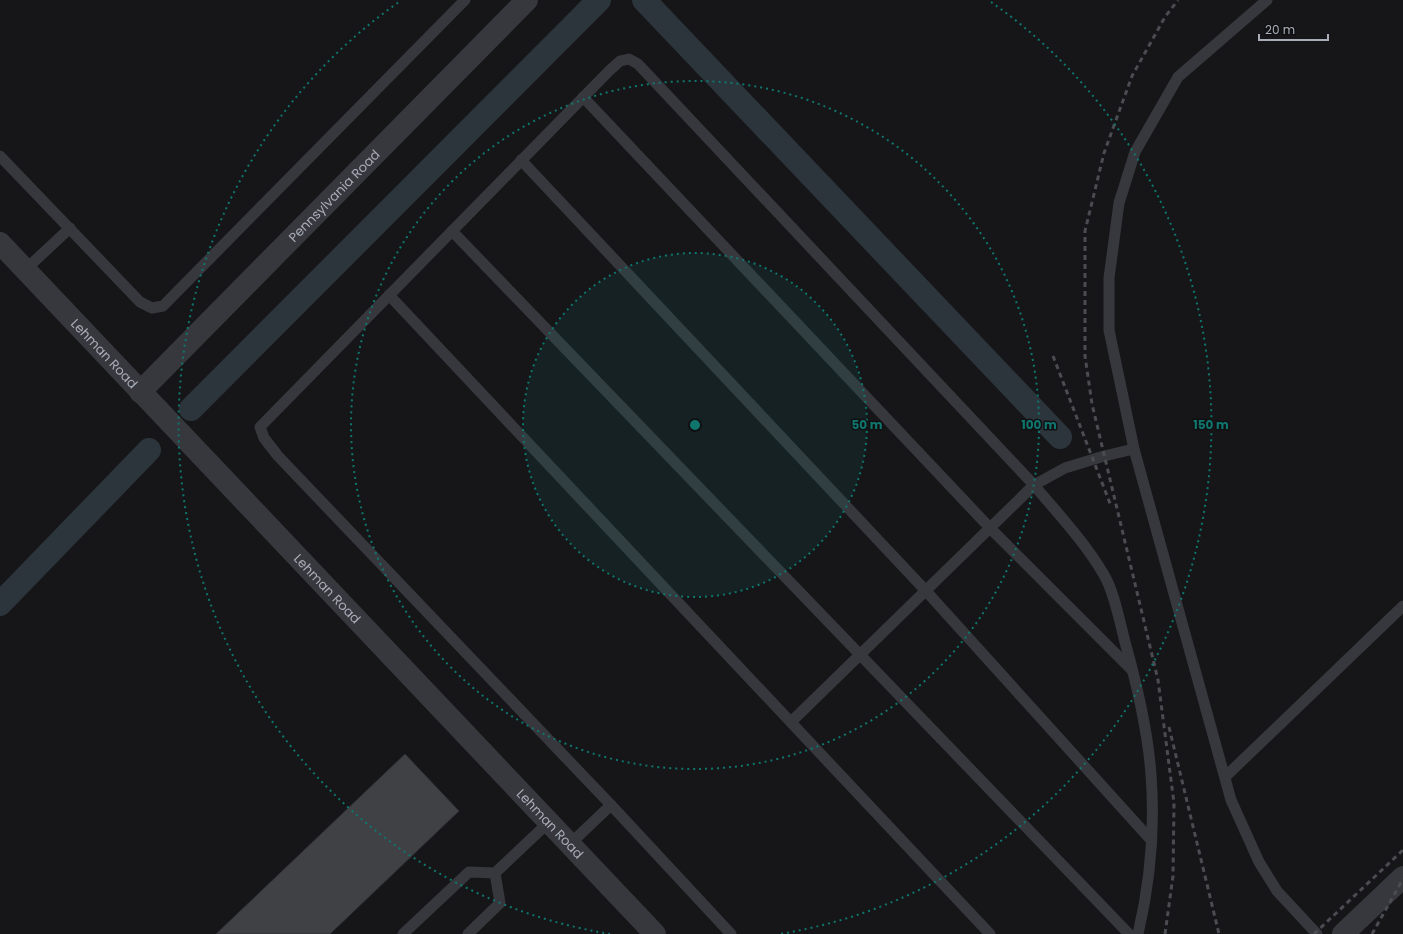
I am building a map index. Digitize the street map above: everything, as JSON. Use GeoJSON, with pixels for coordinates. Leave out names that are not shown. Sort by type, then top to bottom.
{"type":"FeatureCollection","features":[{"type":"Feature","properties":{"kind":"street","name":"Pennsylvania Road"},"geometry":{"type":"LineString","coordinates":[[140,392],[528,0]]}},
{"type":"Feature","properties":{"kind":"street","name":"Lehman Road"},"geometry":{"type":"LineString","coordinates":[[0,244],[655,934]]}},
{"type":"Feature","properties":{"kind":"street"},"geometry":{"type":"LineString","coordinates":[[1343,934],[1403,877]]}},
{"type":"Feature","properties":{"kind":"lane"},"geometry":{"type":"LineString","coordinates":[[0,156],[140,302],[152,308],[163,306],[465,0]]}},
{"type":"Feature","properties":{"kind":"lane"},"geometry":{"type":"LineString","coordinates":[[1267,0],[1178,77],[1135,152],[1119,202],[1109,278],[1110,330],[1134,449],[1231,800],[1259,862],[1277,891],[1317,934]]}},
{"type":"Feature","properties":{"kind":"lane"},"geometry":{"type":"LineString","coordinates":[[731,934],[611,805],[278,456],[264,438],[260,428],[583,97],[620,61],[629,58],[638,64],[1034,485],[1085,546],[1106,577],[1139,693],[1151,775],[1151,840],[1145,902],[1138,934]]}},
{"type":"Feature","properties":{"kind":"lane"},"geometry":{"type":"LineString","coordinates":[[583,97],[990,528],[1133,671]]}},
{"type":"Feature","properties":{"kind":"lane"},"geometry":{"type":"LineString","coordinates":[[521,160],[926,591],[1151,840]]}},
{"type":"Feature","properties":{"kind":"lane"},"geometry":{"type":"LineString","coordinates":[[25,270],[70,228]]}},
{"type":"Feature","properties":{"kind":"lane"},"geometry":{"type":"LineString","coordinates":[[452,231],[1129,934]]}},
{"type":"Feature","properties":{"kind":"lane"},"geometry":{"type":"LineString","coordinates":[[390,295],[990,934]]}},
{"type":"Feature","properties":{"kind":"lane"},"geometry":{"type":"LineString","coordinates":[[791,722],[1034,485],[1065,468],[1104,456],[1134,449]]}},
{"type":"Feature","properties":{"kind":"lane"},"geometry":{"type":"LineString","coordinates":[[1224,778],[1403,606]]}},
{"type":"Feature","properties":{"kind":"lane"},"geometry":{"type":"LineString","coordinates":[[570,844],[611,805]]}},
{"type":"Feature","properties":{"kind":"lane"},"geometry":{"type":"LineString","coordinates":[[403,934],[469,872],[494,874],[549,822]]}},
{"type":"Feature","properties":{"kind":"lane"},"geometry":{"type":"LineString","coordinates":[[468,934],[500,903],[494,874]]}},
{"type":"Feature","properties":{"kind":"building"},"geometry":{"type":"Polygon","coordinates":[[[405,754],[459,811],[330,934],[216,934],[405,754]]]}},
{"type":"Feature","properties":{"kind":"waterway"},"geometry":{"type":"LineString","coordinates":[[191,409],[599,0]]}},
{"type":"Feature","properties":{"kind":"waterway"},"geometry":{"type":"LineString","coordinates":[[644,0],[1060,437]]}},
{"type":"Feature","properties":{"kind":"waterway"},"geometry":{"type":"LineString","coordinates":[[0,604],[149,450]]}},
{"type":"Feature","properties":{"kind":"railway"},"geometry":{"type":"LineString","coordinates":[[1165,934],[1173,876],[1174,803],[1158,680],[1092,404],[1085,356],[1085,231],[1104,153],[1132,76],[1165,17],[1178,0]]}},
{"type":"Feature","properties":{"kind":"railway"},"geometry":{"type":"LineString","coordinates":[[1053,356],[1111,506]]}},
{"type":"Feature","properties":{"kind":"railway"},"geometry":{"type":"LineString","coordinates":[[1169,727],[1219,934]]}},
{"type":"Feature","properties":{"kind":"railway"},"geometry":{"type":"LineString","coordinates":[[1314,934],[1403,850]]}},
{"type":"Feature","properties":{"kind":"railway"},"geometry":{"type":"LineString","coordinates":[[1372,934],[1403,879]]}}]}
